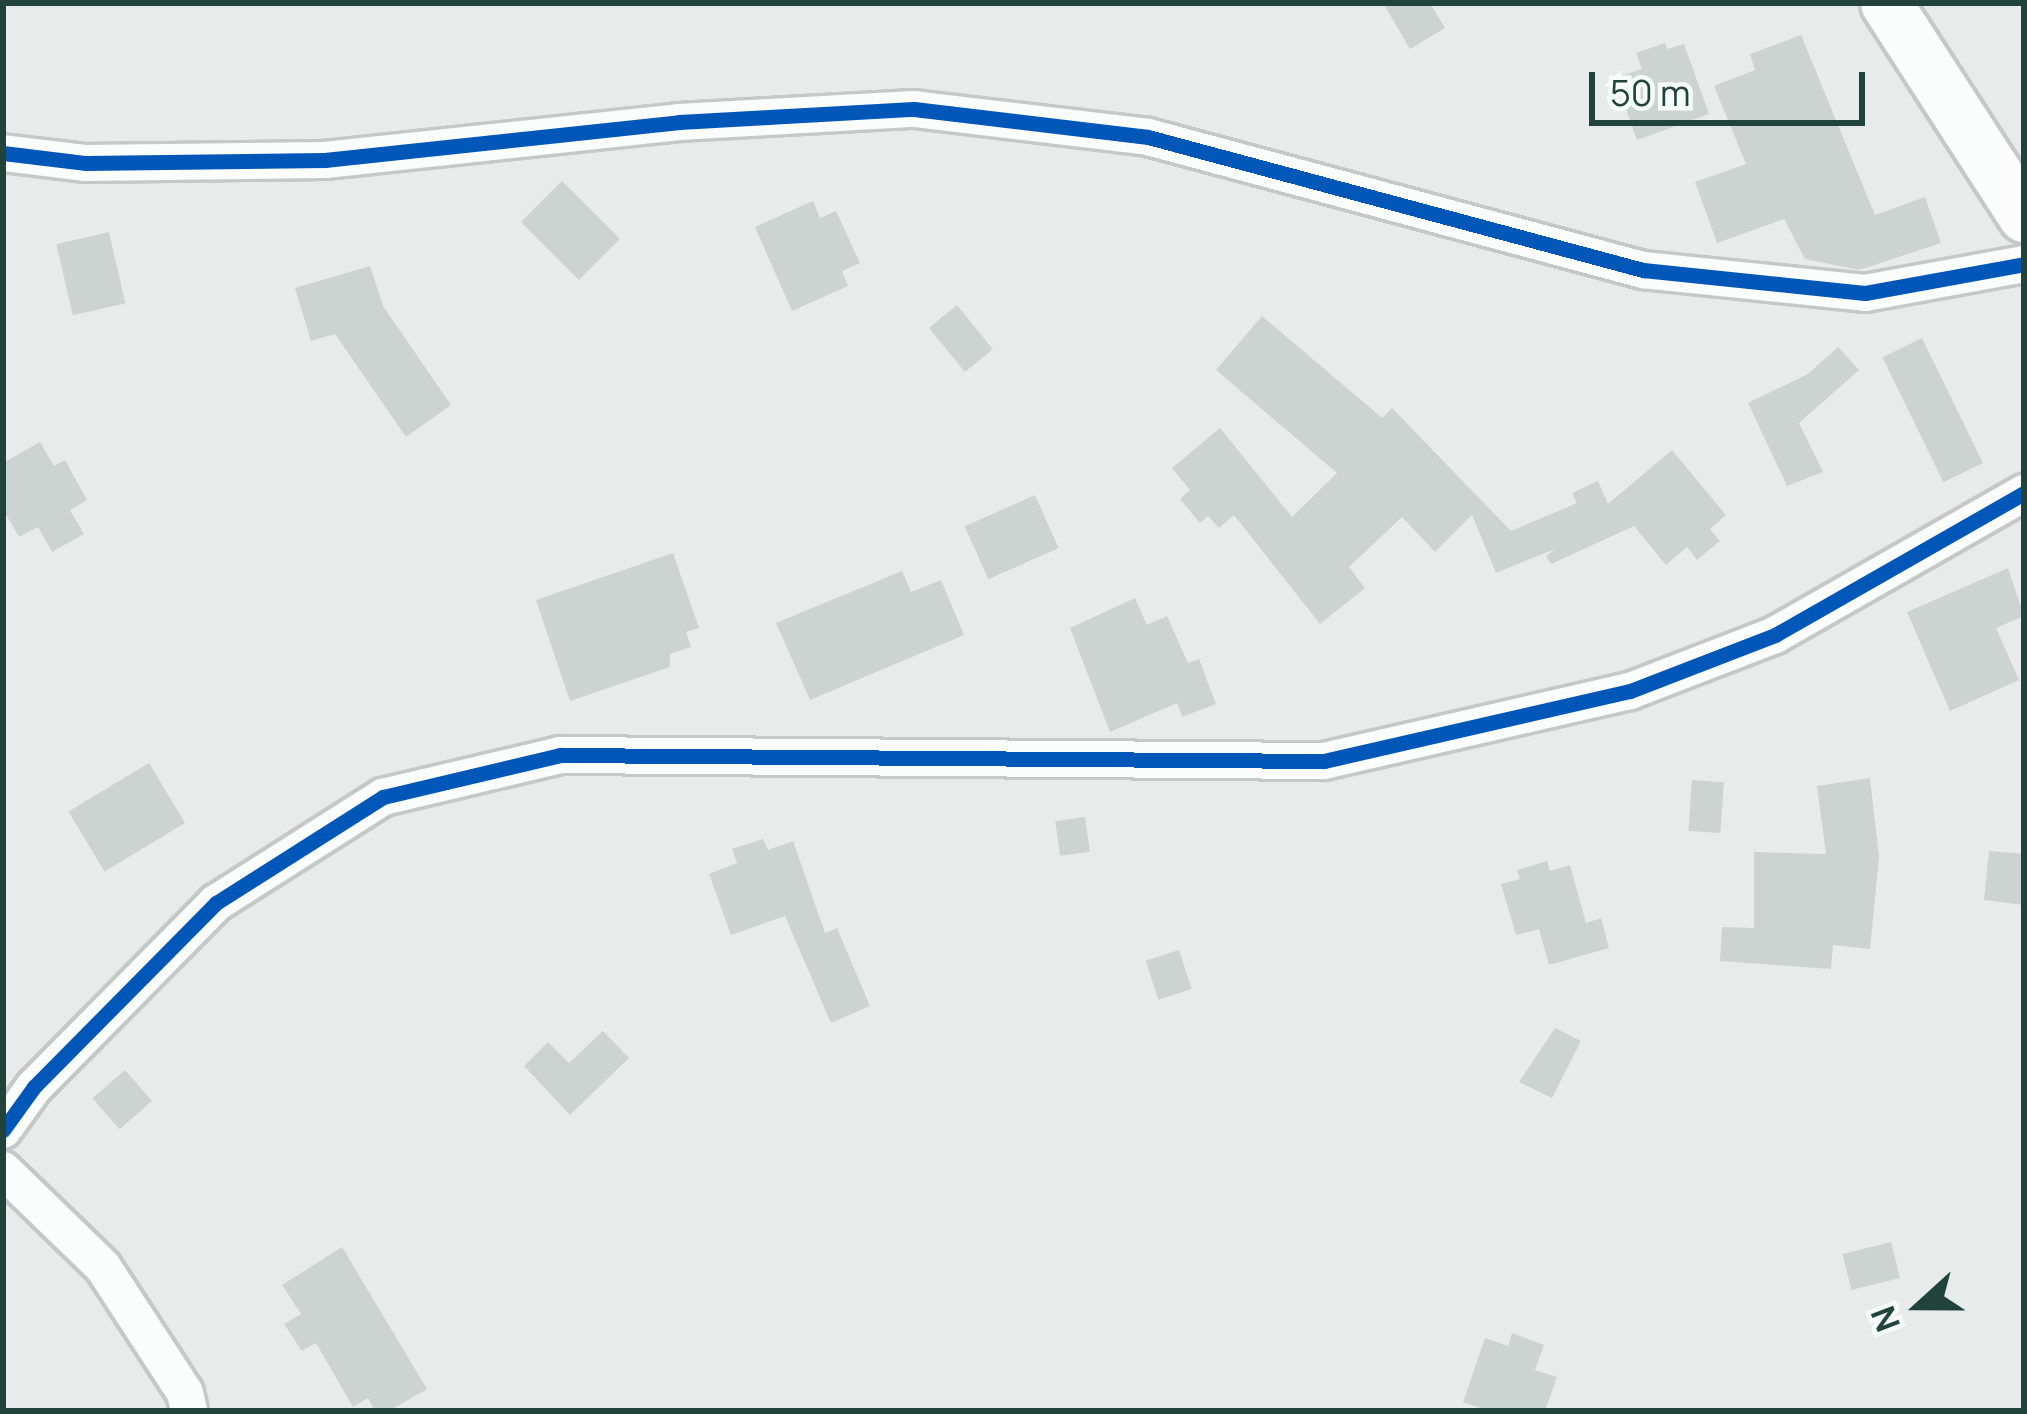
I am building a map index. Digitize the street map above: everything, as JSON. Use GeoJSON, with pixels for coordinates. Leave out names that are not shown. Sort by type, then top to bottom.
{"type":"FeatureCollection","features":[{"type":"Feature","properties":{"kind":"main road"},"geometry":{"type":"LineString","coordinates":[[1886,3],[2024,216]]}},
{"type":"Feature","properties":{"kind":"street"},"geometry":{"type":"LineString","coordinates":[[3,152],[86,163],[325,160],[679,122],[914,109],[1148,137],[1643,270],[1865,293],[2024,264]]}},
{"type":"Feature","properties":{"kind":"street"},"geometry":{"type":"LineString","coordinates":[[3,1130],[34,1087],[216,903],[383,797],[560,755],[1324,761],[1671,675],[1775,635],[2024,493]]}},
{"type":"Feature","properties":{"kind":"street"},"geometry":{"type":"LineString","coordinates":[[3,1170],[104,1267],[189,1411]]}},
{"type":"Feature","properties":{"kind":"building"},"geometry":{"type":"Polygon","coordinates":[[[1383,3],[1430,3],[1445,28],[1410,49],[1383,3]]]}},
{"type":"Feature","properties":{"kind":"building"},"geometry":{"type":"Polygon","coordinates":[[[1801,35],[1875,215],[1925,197],[1941,243],[1859,270],[1805,259],[1784,219],[1717,243],[1695,182],[1746,164],[1714,86],[1755,70],[1750,54],[1801,35]]]}},
{"type":"Feature","properties":{"kind":"building"},"geometry":{"type":"Polygon","coordinates":[[[1665,43],[1667,49],[1684,44],[1709,114],[1637,140],[1615,78],[1642,69],[1636,53],[1665,43]]]}},
{"type":"Feature","properties":{"kind":"building"},"geometry":{"type":"Polygon","coordinates":[[[562,181],[620,239],[579,280],[521,222],[562,181]]]}},
{"type":"Feature","properties":{"kind":"building"},"geometry":{"type":"Polygon","coordinates":[[[813,201],[820,218],[836,211],[860,263],[842,271],[848,286],[792,311],[755,227],[813,201]]]}},
{"type":"Feature","properties":{"kind":"building"},"geometry":{"type":"Polygon","coordinates":[[[109,232],[125,303],[73,315],[56,244],[109,232]]]}},
{"type":"Feature","properties":{"kind":"building"},"geometry":{"type":"Polygon","coordinates":[[[370,266],[383,306],[451,405],[406,437],[335,334],[311,341],[295,288],[370,266]]]}},
{"type":"Feature","properties":{"kind":"building"},"geometry":{"type":"Polygon","coordinates":[[[957,305],[993,349],[965,372],[929,328],[957,305]]]}},
{"type":"Feature","properties":{"kind":"building"},"geometry":{"type":"Polygon","coordinates":[[[1262,316],[1382,418],[1392,408],[1511,531],[1577,503],[1572,493],[1598,481],[1608,504],[1672,450],[1726,515],[1710,529],[1720,541],[1697,560],[1687,547],[1666,565],[1634,526],[1551,564],[1546,556],[1555,549],[1496,573],[1472,515],[1435,552],[1402,517],[1349,567],[1365,588],[1320,624],[1234,515],[1219,528],[1208,516],[1200,523],[1180,499],[1190,490],[1172,468],[1220,428],[1292,517],[1337,473],[1216,370],[1262,316]]]}},
{"type":"Feature","properties":{"kind":"building"},"geometry":{"type":"Polygon","coordinates":[[[1922,338],[1983,463],[1943,482],[1882,357],[1922,338]]]}},
{"type":"Feature","properties":{"kind":"building"},"geometry":{"type":"Polygon","coordinates":[[[1838,347],[1859,370],[1799,423],[1823,472],[1787,486],[1748,403],[1808,374],[1838,347]]]}},
{"type":"Feature","properties":{"kind":"building"},"geometry":{"type":"Polygon","coordinates":[[[40,442],[54,466],[65,460],[87,500],[70,510],[84,534],[52,552],[38,527],[19,537],[3,509],[3,463],[40,442]]]}},
{"type":"Feature","properties":{"kind":"building"},"geometry":{"type":"Polygon","coordinates":[[[1035,495],[1059,548],[988,579],[965,526],[1035,495]]]}},
{"type":"Feature","properties":{"kind":"building"},"geometry":{"type":"Polygon","coordinates":[[[673,553],[699,628],[686,632],[691,647],[670,654],[670,667],[570,701],[536,600],[673,553]]]}},
{"type":"Feature","properties":{"kind":"building"},"geometry":{"type":"Polygon","coordinates":[[[2008,568],[2024,616],[1996,628],[2019,680],[1950,711],[1907,612],[2008,568]]]}},
{"type":"Feature","properties":{"kind":"building"},"geometry":{"type":"Polygon","coordinates":[[[902,571],[911,592],[941,580],[964,635],[810,700],[776,623],[902,571]]]}},
{"type":"Feature","properties":{"kind":"building"},"geometry":{"type":"Polygon","coordinates":[[[1135,598],[1147,625],[1167,616],[1188,663],[1199,659],[1216,704],[1182,717],[1177,703],[1110,732],[1070,628],[1135,598]]]}},
{"type":"Feature","properties":{"kind":"building"},"geometry":{"type":"Polygon","coordinates":[[[149,763],[185,823],[104,871],[68,811],[149,763]]]}},
{"type":"Feature","properties":{"kind":"building"},"geometry":{"type":"Polygon","coordinates":[[[1870,778],[1879,857],[1870,949],[1833,945],[1831,969],[1720,961],[1722,927],[1754,928],[1754,852],[1826,854],[1817,786],[1870,778]]]}},
{"type":"Feature","properties":{"kind":"building"},"geometry":{"type":"Polygon","coordinates":[[[1692,780],[1724,782],[1720,833],[1688,831],[1692,780]]]}},
{"type":"Feature","properties":{"kind":"building"},"geometry":{"type":"Polygon","coordinates":[[[1085,817],[1090,852],[1060,856],[1055,821],[1085,817]]]}},
{"type":"Feature","properties":{"kind":"building"},"geometry":{"type":"Polygon","coordinates":[[[763,839],[768,850],[793,841],[825,933],[837,928],[870,1006],[831,1023],[785,916],[731,935],[709,874],[737,863],[732,849],[763,839]]]}},
{"type":"Feature","properties":{"kind":"building"},"geometry":{"type":"Polygon","coordinates":[[[1989,851],[2024,854],[2024,905],[1984,900],[1989,851]]]}},
{"type":"Feature","properties":{"kind":"building"},"geometry":{"type":"Polygon","coordinates":[[[1547,861],[1550,871],[1570,865],[1586,923],[1601,918],[1609,948],[1549,965],[1539,929],[1516,935],[1501,884],[1520,879],[1517,870],[1547,861]]]}},
{"type":"Feature","properties":{"kind":"building"},"geometry":{"type":"Polygon","coordinates":[[[1179,950],[1192,989],[1158,1000],[1146,961],[1179,950]]]}},
{"type":"Feature","properties":{"kind":"building"},"geometry":{"type":"Polygon","coordinates":[[[1555,1028],[1581,1041],[1552,1098],[1519,1082],[1555,1028]]]}},
{"type":"Feature","properties":{"kind":"building"},"geometry":{"type":"Polygon","coordinates":[[[603,1031],[629,1058],[570,1115],[524,1066],[548,1042],[569,1063],[603,1031]]]}},
{"type":"Feature","properties":{"kind":"building"},"geometry":{"type":"Polygon","coordinates":[[[125,1070],[152,1101],[119,1129],[93,1098],[125,1070]]]}},
{"type":"Feature","properties":{"kind":"building"},"geometry":{"type":"Polygon","coordinates":[[[1891,1242],[1900,1278],[1851,1290],[1842,1254],[1891,1242]]]}},
{"type":"Feature","properties":{"kind":"building"},"geometry":{"type":"Polygon","coordinates":[[[342,1247],[427,1389],[389,1411],[375,1411],[368,1398],[353,1407],[316,1343],[302,1351],[284,1324],[301,1314],[282,1285],[342,1247]]]}},
{"type":"Feature","properties":{"kind":"building"},"geometry":{"type":"Polygon","coordinates":[[[1512,1333],[1544,1345],[1535,1370],[1557,1377],[1545,1411],[1489,1411],[1463,1402],[1485,1338],[1508,1346],[1512,1333]]]}},
{"type":"Feature","properties":{"kind":"cycle path"},"geometry":{"type":"LineString","coordinates":[[3,153],[86,163],[325,160],[679,122],[914,109],[1148,137],[1643,270],[1865,293],[2024,264]]}},
{"type":"Feature","properties":{"kind":"cycle path"},"geometry":{"type":"LineString","coordinates":[[3,1130],[34,1087],[216,903],[383,797],[560,755],[1324,761],[1630,691],[1775,635],[2024,493]]}}]}
